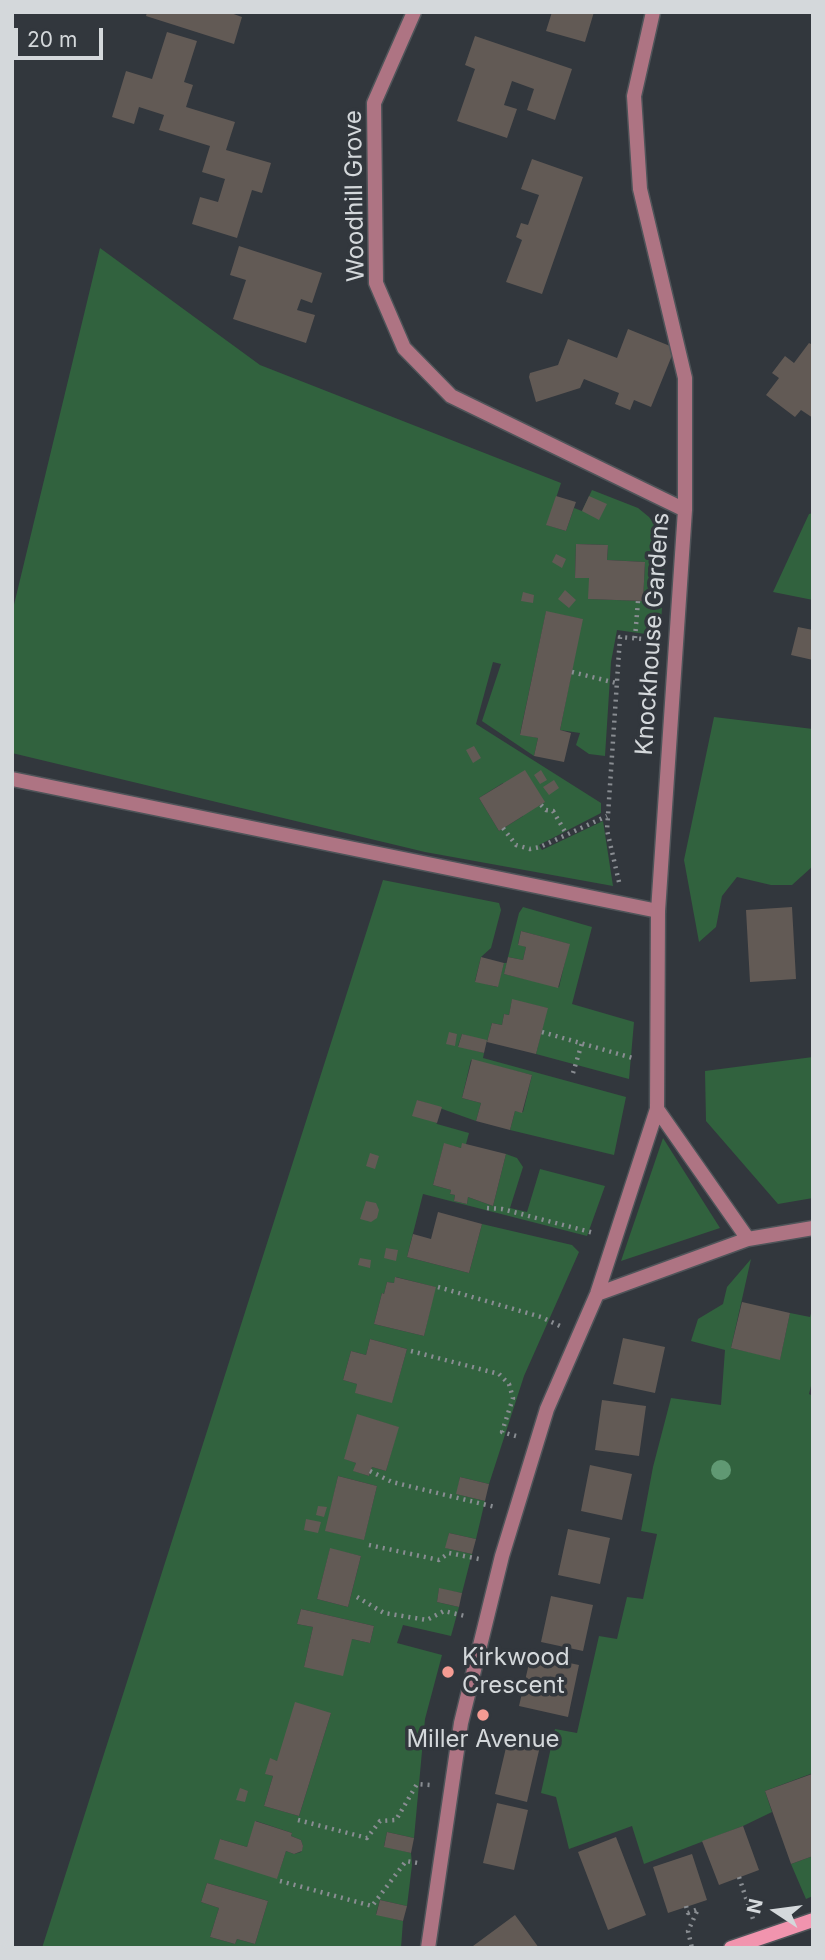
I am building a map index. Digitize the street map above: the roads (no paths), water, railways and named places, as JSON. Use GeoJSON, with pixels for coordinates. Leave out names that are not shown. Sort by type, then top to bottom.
{"type":"FeatureCollection","features":[{"type":"Feature","properties":{"kind":"street","name":"Woodhill Grove"},"geometry":{"type":"LineString","coordinates":[[414,12],[374,103],[376,283],[404,348],[451,396],[685,510]]}},
{"type":"Feature","properties":{"kind":"street","name":"Knockhouse Gardens"},"geometry":{"type":"LineString","coordinates":[[653,12],[634,96],[640,190],[685,379],[685,510],[658,911],[657,1109]]}},
{"type":"Feature","properties":{"kind":"street"},"geometry":{"type":"LineString","coordinates":[[12,779],[658,911]]}},
{"type":"Feature","properties":{"kind":"street"},"geometry":{"type":"LineString","coordinates":[[428,1948],[461,1723],[500,1564],[547,1409],[597,1294],[657,1109]]}},
{"type":"Feature","properties":{"kind":"street"},"geometry":{"type":"LineString","coordinates":[[657,1109],[748,1238]]}},
{"type":"Feature","properties":{"kind":"street"},"geometry":{"type":"LineString","coordinates":[[597,1294],[748,1238],[813,1228]]}},
{"type":"Feature","properties":{"kind":"street"},"geometry":{"type":"LineString","coordinates":[[732,1948],[813,1920]]}},
{"type":"Feature","properties":{"kind":"place","name":"Kirkwood Crescent"},"geometry":{"type":"Point","coordinates":[448,1672]}},
{"type":"Feature","properties":{"kind":"place","name":"Miller Avenue"},"geometry":{"type":"Point","coordinates":[483,1715]}}]}
